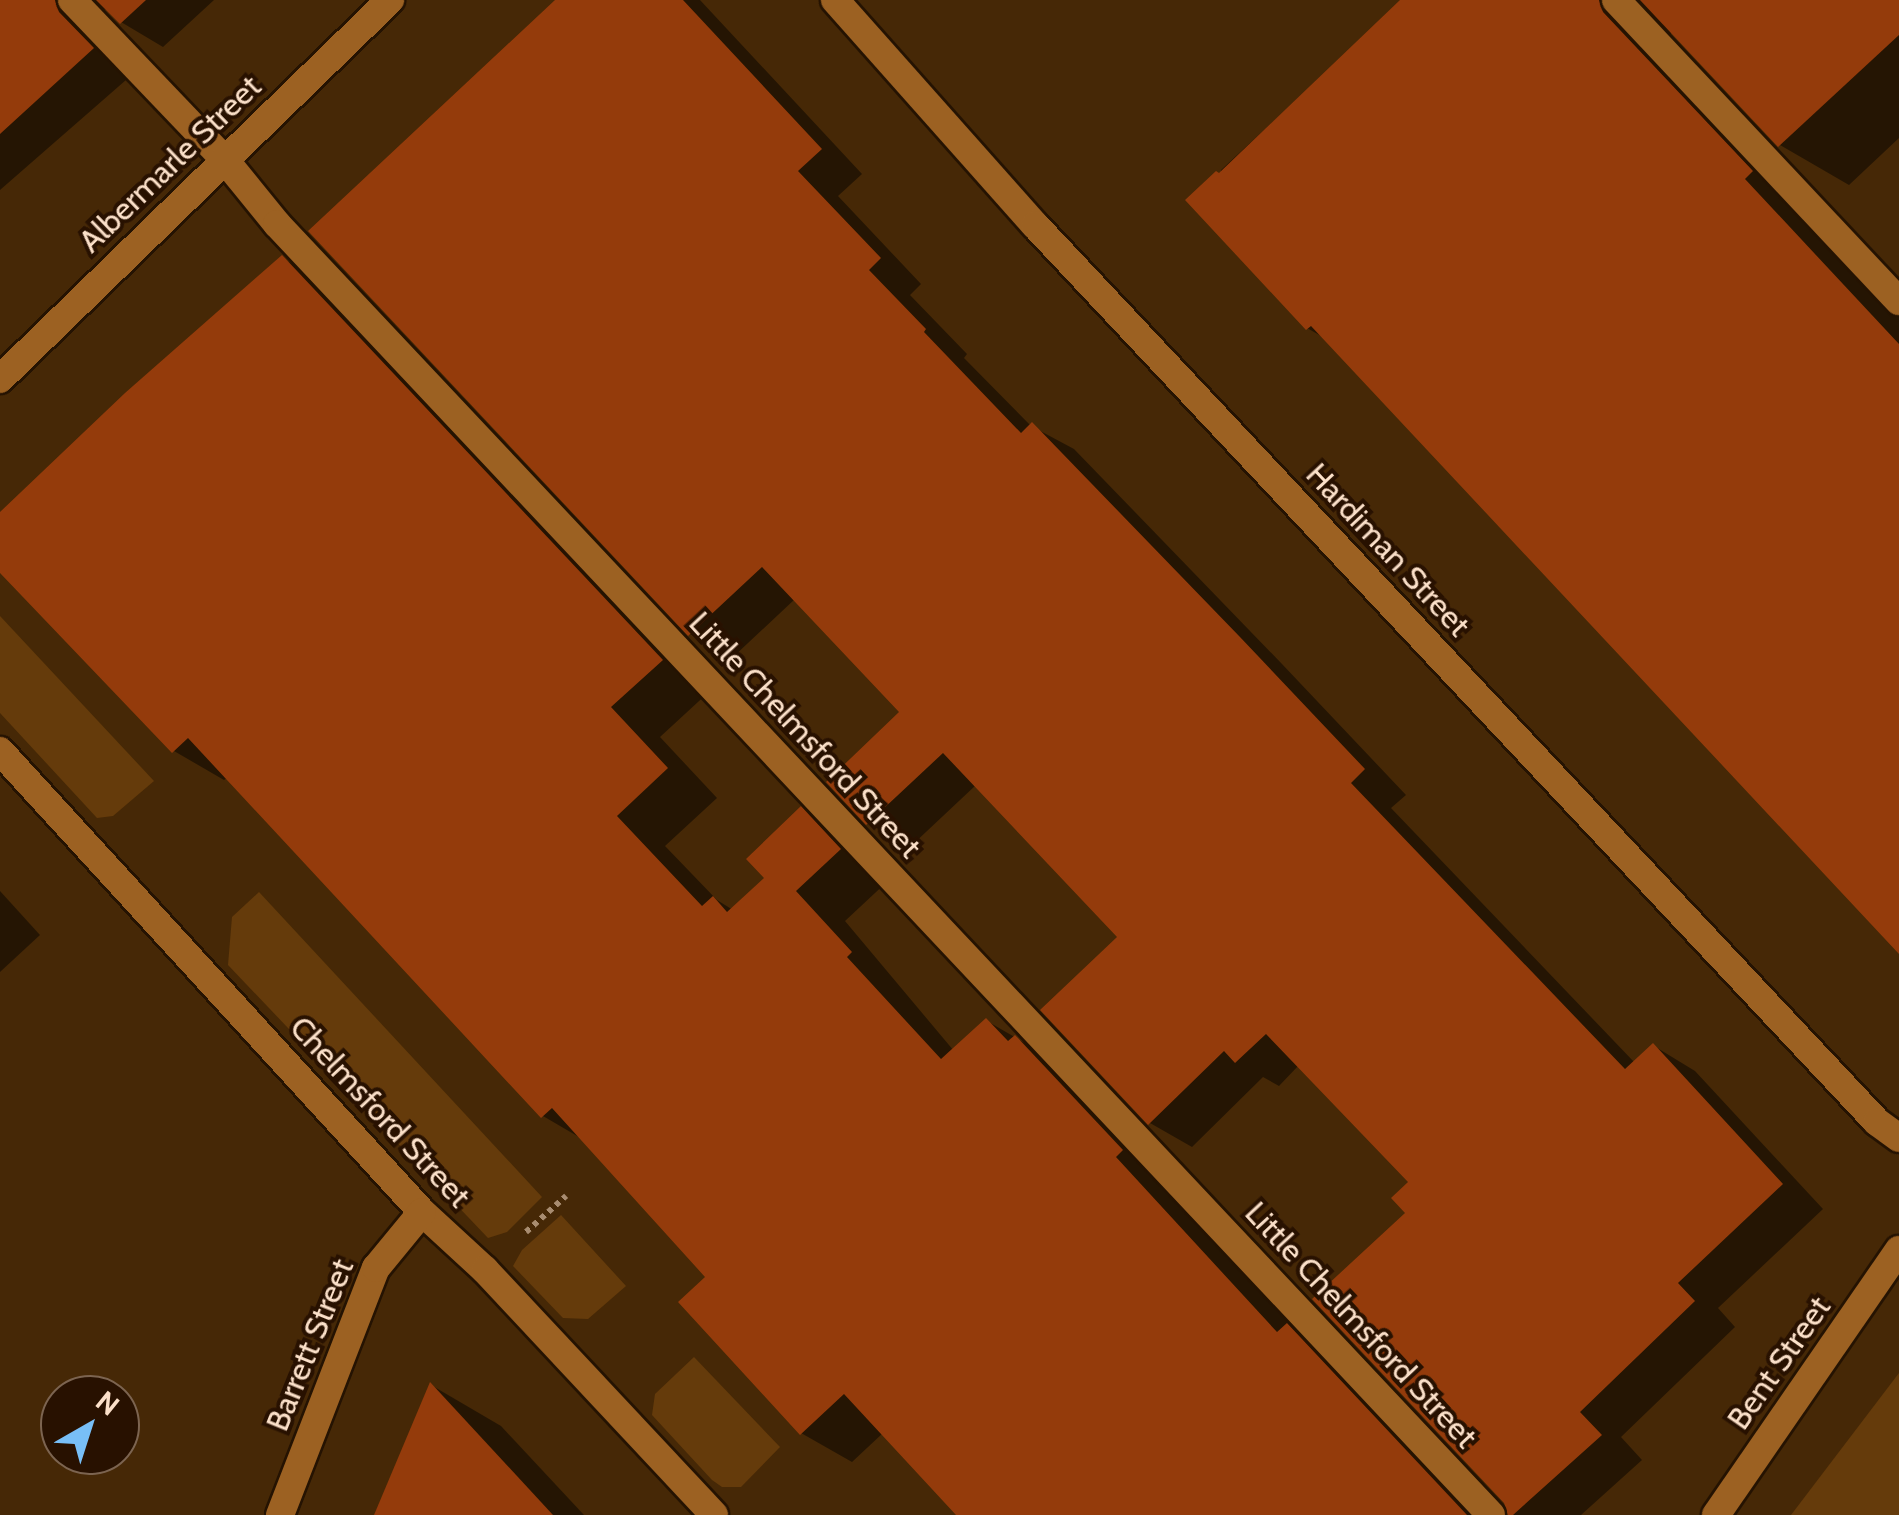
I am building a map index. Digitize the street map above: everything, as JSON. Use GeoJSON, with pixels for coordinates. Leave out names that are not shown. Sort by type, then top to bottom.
{"type":"FeatureCollection","features":[{"type":"Feature","properties":{"kind":"street","name":"Little Chelmsford Street"},"geometry":{"type":"LineString","coordinates":[[72,0],[225,160],[276,224],[1492,1515]]}},
{"type":"Feature","properties":{"kind":"street","name":"Albermarle Street"},"geometry":{"type":"LineString","coordinates":[[0,379],[390,0]]}},
{"type":"Feature","properties":{"kind":"street","name":"Hardiman Street"},"geometry":{"type":"LineString","coordinates":[[835,0],[1048,240],[1876,1122],[1899,1138]]}},
{"type":"Feature","properties":{"kind":"street"},"geometry":{"type":"LineString","coordinates":[[1616,0],[1899,301]]}},
{"type":"Feature","properties":{"kind":"street","name":"Chelmsford Street"},"geometry":{"type":"LineString","coordinates":[[0,751],[422,1212],[486,1270],[714,1515]]}},
{"type":"Feature","properties":{"kind":"street","name":"Barrett Street"},"geometry":{"type":"LineString","coordinates":[[280,1515],[376,1268],[422,1212]]}},
{"type":"Feature","properties":{"kind":"street","name":"Bent Street"},"geometry":{"type":"LineString","coordinates":[[1716,1515],[1899,1250]]}},
{"type":"Feature","properties":{"kind":"shaded area"},"geometry":{"type":"Polygon","coordinates":[[[0,616],[154,781],[113,816],[97,818],[0,713],[0,616]]]}},
{"type":"Feature","properties":{"kind":"shaded area"},"geometry":{"type":"Polygon","coordinates":[[[259,892],[542,1197],[507,1232],[488,1238],[228,965],[232,917],[259,892]]]}},
{"type":"Feature","properties":{"kind":"shaded area"},"geometry":{"type":"Polygon","coordinates":[[[561,1215],[626,1286],[588,1319],[563,1318],[513,1266],[522,1250],[561,1215]]]}},
{"type":"Feature","properties":{"kind":"shaded area"},"geometry":{"type":"Polygon","coordinates":[[[694,1357],[780,1447],[741,1487],[722,1487],[712,1480],[652,1415],[655,1394],[694,1357]]]}},
{"type":"Feature","properties":{"kind":"shaded area"},"geometry":{"type":"Polygon","coordinates":[[[1899,1373],[1899,1515],[1791,1515],[1899,1373]]]}},
{"type":"Feature","properties":{"kind":"building"},"geometry":{"type":"Polygon","coordinates":[[[0,0],[55,0],[59,12],[94,48],[0,134],[0,0]]]}},
{"type":"Feature","properties":{"kind":"building"},"geometry":{"type":"Polygon","coordinates":[[[96,0],[146,0],[120,24],[96,0]]]}},
{"type":"Feature","properties":{"kind":"building"},"geometry":{"type":"Polygon","coordinates":[[[555,0],[683,0],[822,149],[798,171],[881,258],[869,270],[926,329],[924,332],[1021,433],[1032,422],[1240,637],[1365,769],[1351,783],[1625,1069],[1653,1043],[1783,1184],[1678,1283],[1695,1301],[1580,1412],[1602,1435],[1513,1515],[1508,1515],[1504,1503],[1312,1299],[1405,1213],[1391,1198],[1408,1182],[1266,1034],[1235,1063],[1224,1051],[1148,1125],[1040,1010],[1117,937],[943,753],[866,825],[826,782],[899,712],[762,567],[688,636],[308,231],[555,0]]]}},
{"type":"Feature","properties":{"kind":"building"},"geometry":{"type":"Polygon","coordinates":[[[1400,0],[1599,0],[1603,12],[1753,171],[1745,179],[1899,344],[1899,954],[1311,326],[1306,330],[1185,200],[1216,171],[1219,173],[1400,0]]]}},
{"type":"Feature","properties":{"kind":"building"},"geometry":{"type":"Polygon","coordinates":[[[1640,0],[1899,0],[1899,35],[1778,147],[1640,0]]]}},
{"type":"Feature","properties":{"kind":"building"},"geometry":{"type":"Polygon","coordinates":[[[282,255],[663,660],[611,707],[668,768],[617,816],[702,906],[713,896],[727,912],[764,878],[746,859],[801,806],[841,849],[796,891],[852,952],[847,957],[941,1059],[986,1018],[1008,1041],[1015,1035],[1123,1150],[1116,1157],[1277,1332],[1287,1323],[1467,1515],[956,1515],[844,1394],[800,1435],[678,1302],[705,1277],[552,1108],[541,1118],[188,738],[172,753],[0,573],[0,512],[125,393],[282,255]]]}},
{"type":"Feature","properties":{"kind":"building"},"geometry":{"type":"Polygon","coordinates":[[[430,1382],[553,1515],[374,1515],[430,1382]]]}}]}
